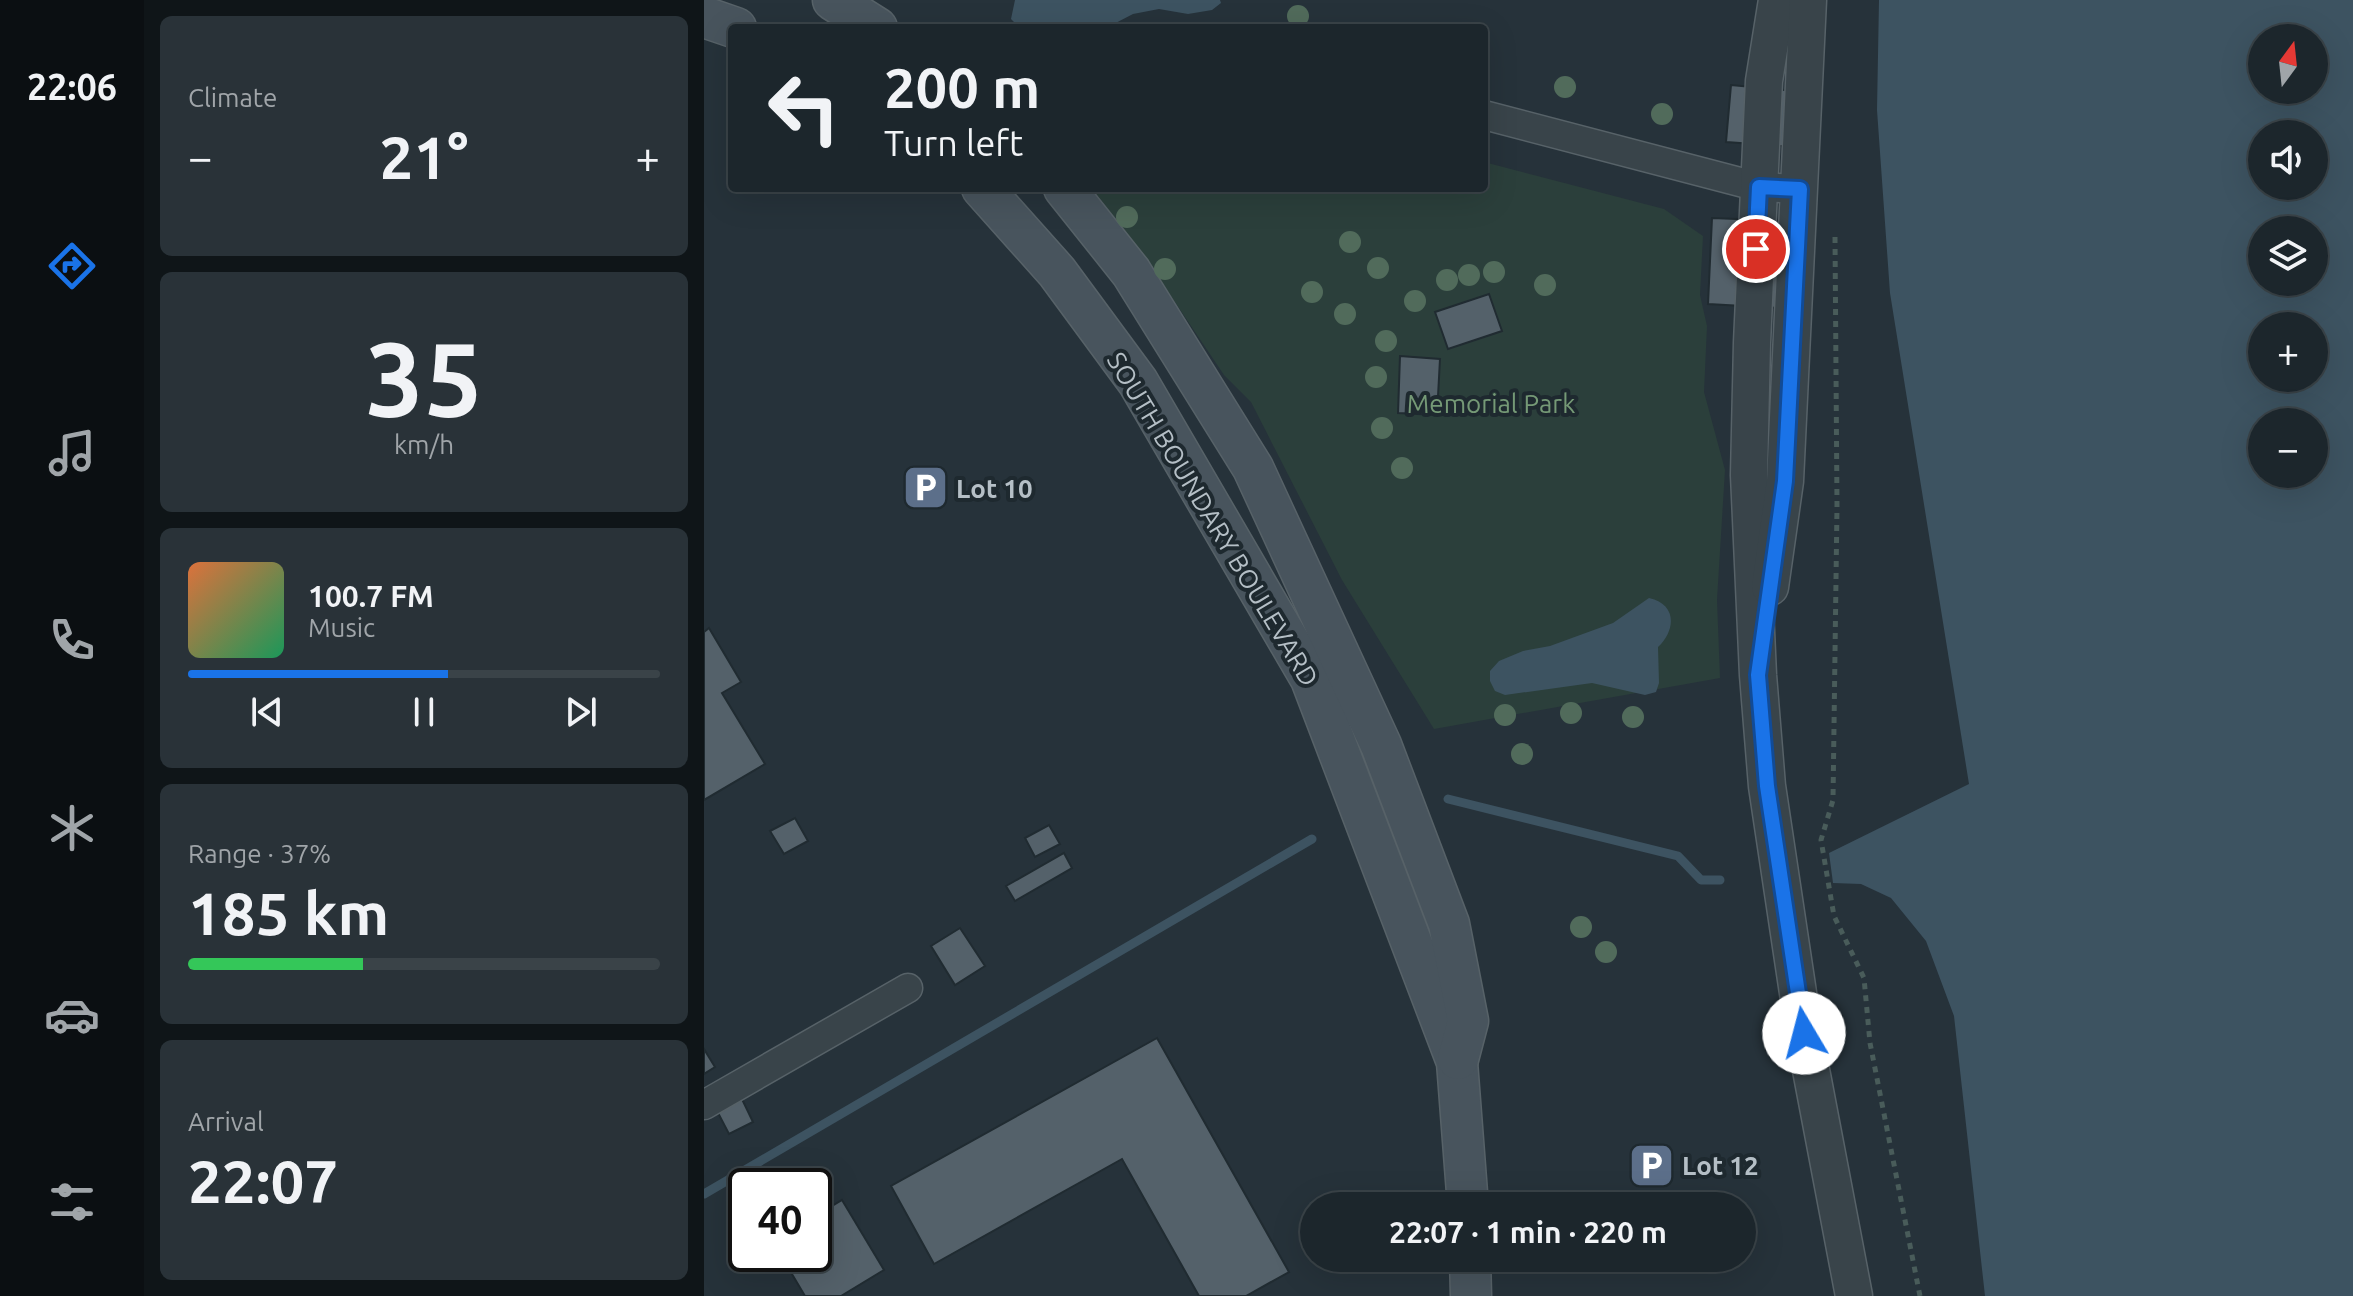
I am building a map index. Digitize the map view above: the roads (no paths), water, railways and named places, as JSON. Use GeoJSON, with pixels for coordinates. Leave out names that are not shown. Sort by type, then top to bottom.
{"type":"FeatureCollection","features":[{"type":"Feature","properties":{"kind":"main road"},"geometry":{"type":"LineString","coordinates":[[833,0],[871,24]]}},
{"type":"Feature","properties":{"kind":"main road"},"geometry":{"type":"LineString","coordinates":[[704,17],[728,25]]}},
{"type":"Feature","properties":{"kind":"main road","name":"SOUTH BOUNDARY BOULEVARD"},"geometry":{"type":"LineString","coordinates":[[986,192],[1057,272],[1138,382],[1311,679],[1457,1062],[1467,1192]]}},
{"type":"Feature","properties":{"kind":"main road","name":"SOUTH BOUNDARY BOULEVARD"},"geometry":{"type":"LineString","coordinates":[[1067,192],[1131,272],[1253,468],[1381,745],[1449,924],[1468,1021],[1457,1062]]}},
{"type":"Feature","properties":{"kind":"main road"},"geometry":{"type":"LineString","coordinates":[[1470,1272],[1471,1296]]}},
{"type":"Feature","properties":{"kind":"street"},"geometry":{"type":"LineString","coordinates":[[1777,0],[1764,81],[1749,475],[1758,675],[1767,786],[1801,1018],[1854,1296]]}},
{"type":"Feature","properties":{"kind":"street"},"geometry":{"type":"LineString","coordinates":[[1758,675],[1785,481],[1808,0]]}},
{"type":"Feature","properties":{"kind":"street"},"geometry":{"type":"LineString","coordinates":[[1488,116],[1759,187],[1800,189]]}},
{"type":"Feature","properties":{"kind":"street"},"geometry":{"type":"LineString","coordinates":[[704,1105],[908,988]]}},
{"type":"Feature","properties":{"kind":"water"},"geometry":{"type":"Polygon","coordinates":[[[1015,0],[1220,0],[1221,3],[1212,10],[1188,14],[1159,9],[1133,14],[1114,24],[1016,24],[1011,19],[1015,0]]]}},
{"type":"Feature","properties":{"kind":"water"},"geometry":{"type":"Polygon","coordinates":[[[1879,0],[2353,0],[2353,1296],[1985,1296],[1954,1016],[1926,941],[1891,898],[1861,884],[1833,883],[1829,853],[1969,784],[1890,293],[1877,110],[1879,0]]]}},
{"type":"Feature","properties":{"kind":"water"},"geometry":{"type":"Polygon","coordinates":[[[1649,598],[1665,606],[1671,618],[1668,633],[1658,647],[1659,683],[1656,692],[1645,695],[1592,683],[1505,695],[1495,691],[1490,681],[1490,671],[1499,661],[1613,623],[1649,598]]]}},
{"type":"Feature","properties":{"kind":"waterway"},"geometry":{"type":"LineString","coordinates":[[1448,799],[1678,856],[1701,880],[1720,880]]}},
{"type":"Feature","properties":{"kind":"waterway"},"geometry":{"type":"LineString","coordinates":[[704,1194],[1312,839]]}},
{"type":"Feature","properties":{"kind":"place","name":"Lot 10"},"geometry":{"type":"Point","coordinates":[925,488]}},
{"type":"Feature","properties":{"kind":"place","name":"Lot 12"},"geometry":{"type":"Point","coordinates":[1651,1165]}},
{"type":"Feature","properties":{"kind":"park label","name":"Memorial Park"},"geometry":{"type":"Point","coordinates":[1491,403]}}]}
